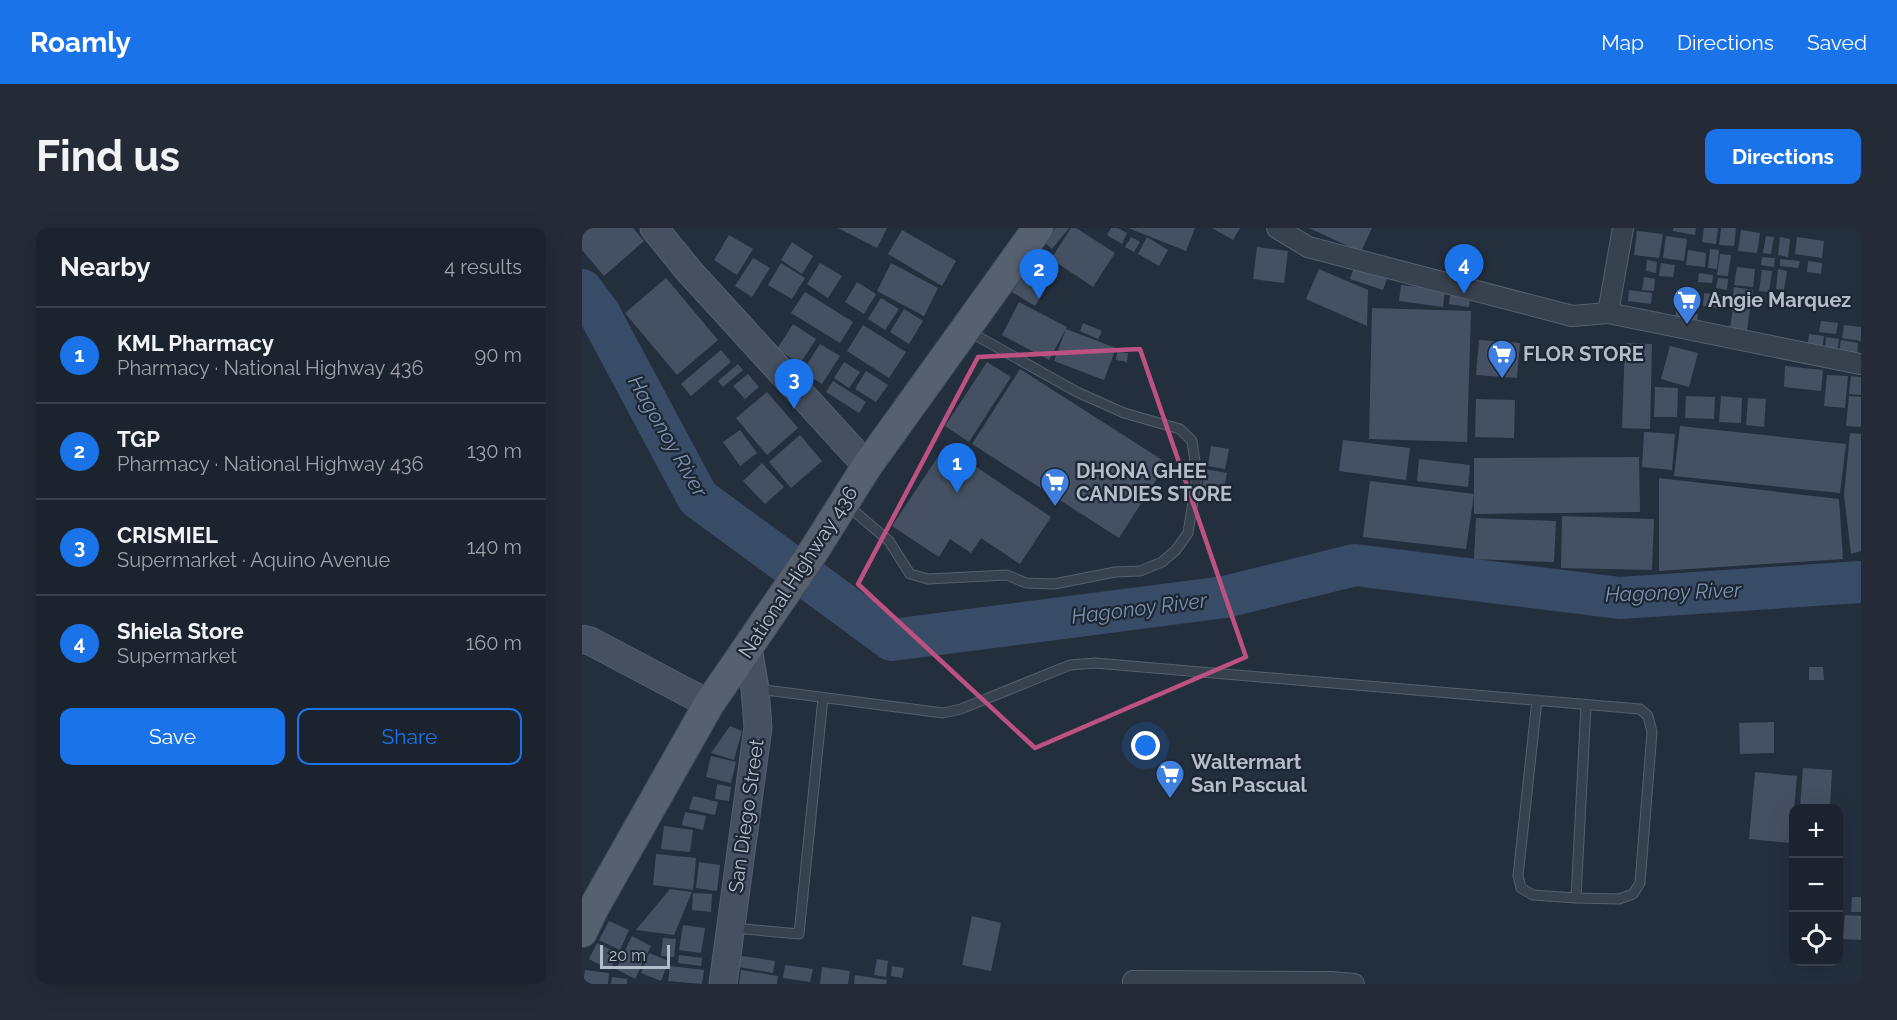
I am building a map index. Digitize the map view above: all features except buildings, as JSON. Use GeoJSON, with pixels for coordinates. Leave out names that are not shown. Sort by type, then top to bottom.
{"type":"FeatureCollection","features":[{"type":"Feature","properties":{"kind":"main road","name":"National Highway 436"},"geometry":{"type":"LineString","coordinates":[[582,932],[709,704],[813,552],[867,466],[1038,228]]}},
{"type":"Feature","properties":{"kind":"street"},"geometry":{"type":"LineString","coordinates":[[654,228],[689,271],[867,466]]}},
{"type":"Feature","properties":{"kind":"street"},"geometry":{"type":"LineString","coordinates":[[1277,228],[1308,248],[1572,316],[1608,313],[1860,364]]}},
{"type":"Feature","properties":{"kind":"street"},"geometry":{"type":"LineString","coordinates":[[1608,313],[1623,228]]}},
{"type":"Feature","properties":{"kind":"street"},"geometry":{"type":"LineString","coordinates":[[582,639],[590,641],[709,704]]}},
{"type":"Feature","properties":{"kind":"street","name":"San Diego Street"},"geometry":{"type":"LineString","coordinates":[[723,984],[758,727],[748,648]]}},
{"type":"Feature","properties":{"kind":"street"},"geometry":{"type":"LineString","coordinates":[[1133,984],[1133,981],[1354,984]]}},
{"type":"Feature","properties":{"kind":"lane"},"geometry":{"type":"LineString","coordinates":[[845,503],[889,541],[910,574],[928,579],[1007,575],[1026,583],[1054,584],[1114,572],[1140,571],[1162,562],[1176,550],[1188,533],[1197,476],[1192,441],[1180,429],[1124,413],[1096,400],[966,329]]}},
{"type":"Feature","properties":{"kind":"lane"},"geometry":{"type":"LineString","coordinates":[[755,689],[943,713],[961,709],[1070,665],[1095,663],[1537,700],[1586,705],[1640,709],[1648,716],[1652,732],[1640,883],[1633,894],[1619,899],[1576,898],[1533,895],[1521,888],[1518,876],[1537,700]]}},
{"type":"Feature","properties":{"kind":"lane"},"geometry":{"type":"LineString","coordinates":[[731,927],[799,934],[823,698]]}},
{"type":"Feature","properties":{"kind":"lane"},"geometry":{"type":"LineString","coordinates":[[1576,898],[1586,705]]}},
{"type":"Feature","properties":{"kind":"highlighted area"},"geometry":{"type":"Polygon","coordinates":[[[1140,349],[1246,657],[1035,748],[858,584],[978,357],[1140,349]]]}},
{"type":"Feature","properties":{"kind":"waterway","name":"Hagonoy River"},"geometry":{"type":"LineString","coordinates":[[582,290],[599,313],[698,498],[892,640],[1225,597],[1355,565],[1620,598],[1861,582]]}},
{"type":"Feature","properties":{"kind":"place","name":"Shiela Store"},"geometry":{"type":"Point","coordinates":[1464,294]}},
{"type":"Feature","properties":{"kind":"place","name":"TGP"},"geometry":{"type":"Point","coordinates":[1039,299]}},
{"type":"Feature","properties":{"kind":"place","name":"Angie Marquez"},"geometry":{"type":"Point","coordinates":[1687,326]}},
{"type":"Feature","properties":{"kind":"place","name":"FLOR STORE"},"geometry":{"type":"Point","coordinates":[1502,380]}},
{"type":"Feature","properties":{"kind":"place","name":"CRISMIEL"},"geometry":{"type":"Point","coordinates":[794,409]}},
{"type":"Feature","properties":{"kind":"place","name":"KML Pharmacy"},"geometry":{"type":"Point","coordinates":[957,493]}},
{"type":"Feature","properties":{"kind":"place","name":"DHONA GHEE CANDIES STORE"},"geometry":{"type":"Point","coordinates":[1055,508]}},
{"type":"Feature","properties":{"kind":"place","name":"Waltermart San Pascual"},"geometry":{"type":"Point","coordinates":[1170,800]}}]}
